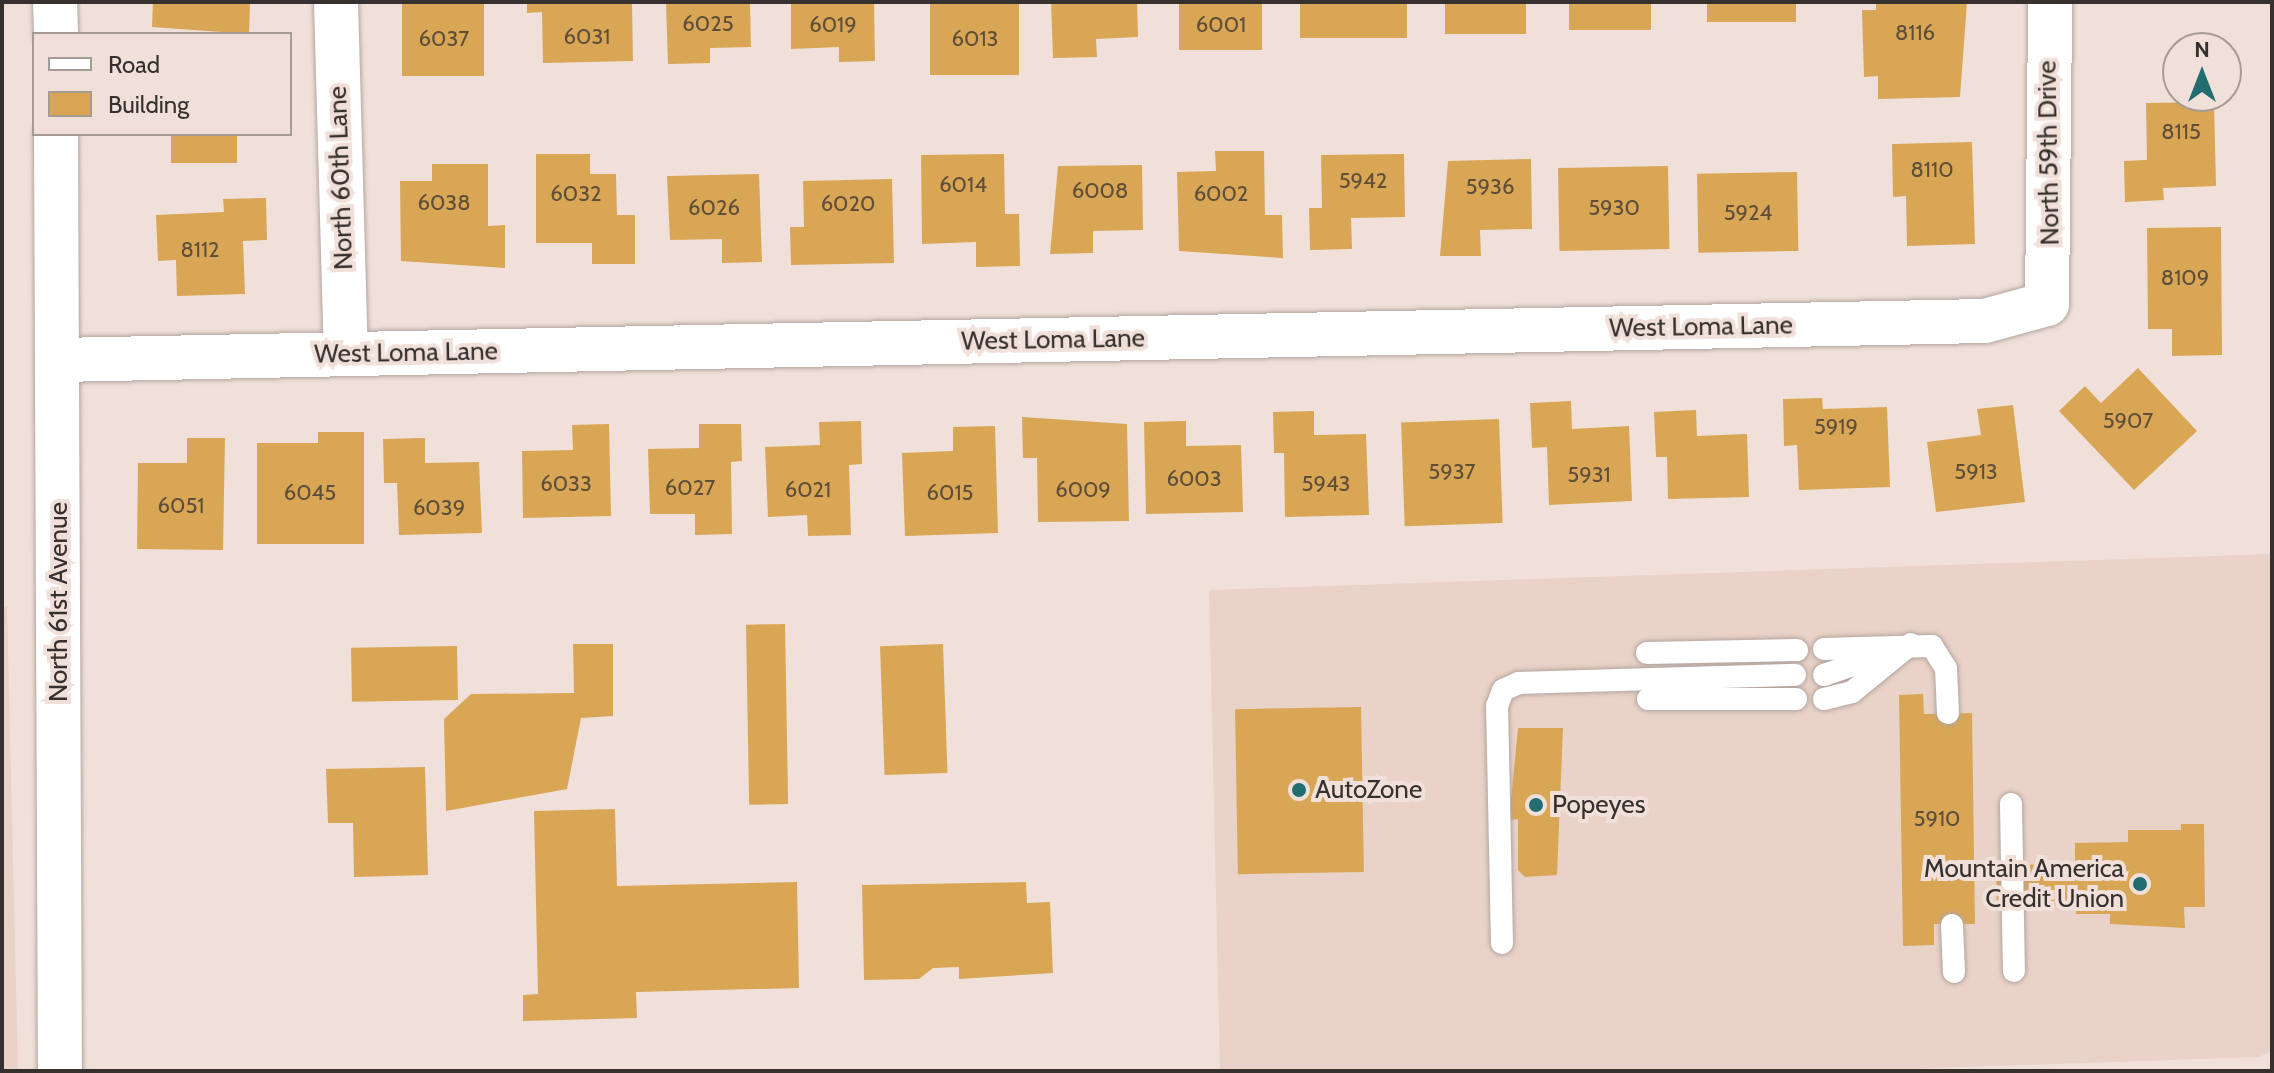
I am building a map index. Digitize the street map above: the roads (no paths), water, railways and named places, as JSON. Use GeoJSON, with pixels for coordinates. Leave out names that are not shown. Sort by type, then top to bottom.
{"type":"FeatureCollection","features":[{"type":"Feature","properties":{"kind":"street"},"geometry":{"type":"LineString","coordinates":[[55,2],[56,32]]}},
{"type":"Feature","properties":{"kind":"street","name":"North 60th Lane"},"geometry":{"type":"LineString","coordinates":[[336,2],[346,354]]}},
{"type":"Feature","properties":{"kind":"street","name":"North 59th Drive"},"geometry":{"type":"LineString","coordinates":[[2047,304],[2050,2]]}},
{"type":"Feature","properties":{"kind":"street","name":"North 61st Avenue"},"geometry":{"type":"LineString","coordinates":[[56,136],[60,1071]]}},
{"type":"Feature","properties":{"kind":"street","name":"West Loma Lane"},"geometry":{"type":"LineString","coordinates":[[58,360],[1985,321],[2047,304]]}},
{"type":"Feature","properties":{"kind":"lane"},"geometry":{"type":"LineString","coordinates":[[1824,649],[1911,644],[1932,646],[1943,657],[1948,713]]}},
{"type":"Feature","properties":{"kind":"lane"},"geometry":{"type":"LineString","coordinates":[[1824,675],[1911,644]]}},
{"type":"Feature","properties":{"kind":"lane"},"geometry":{"type":"LineString","coordinates":[[1824,699],[1852,692],[1911,644]]}},
{"type":"Feature","properties":{"kind":"lane"},"geometry":{"type":"LineString","coordinates":[[1647,653],[1797,650]]}},
{"type":"Feature","properties":{"kind":"lane"},"geometry":{"type":"LineString","coordinates":[[1648,689],[1795,675]]}},
{"type":"Feature","properties":{"kind":"lane"},"geometry":{"type":"LineString","coordinates":[[1502,943],[1497,706],[1503,690],[1519,683],[1796,699]]}},
{"type":"Feature","properties":{"kind":"lane"},"geometry":{"type":"LineString","coordinates":[[2011,804],[2014,971]]}},
{"type":"Feature","properties":{"kind":"lane"},"geometry":{"type":"LineString","coordinates":[[1952,925],[1954,972]]}},
{"type":"Feature","properties":{"kind":"place","name":"AutoZone"},"geometry":{"type":"Point","coordinates":[1299,790]}},
{"type":"Feature","properties":{"kind":"place","name":"Popeyes"},"geometry":{"type":"Point","coordinates":[1536,805]}},
{"type":"Feature","properties":{"kind":"place","name":"Mountain America Credit Union"},"geometry":{"type":"Point","coordinates":[2140,884]}}]}
